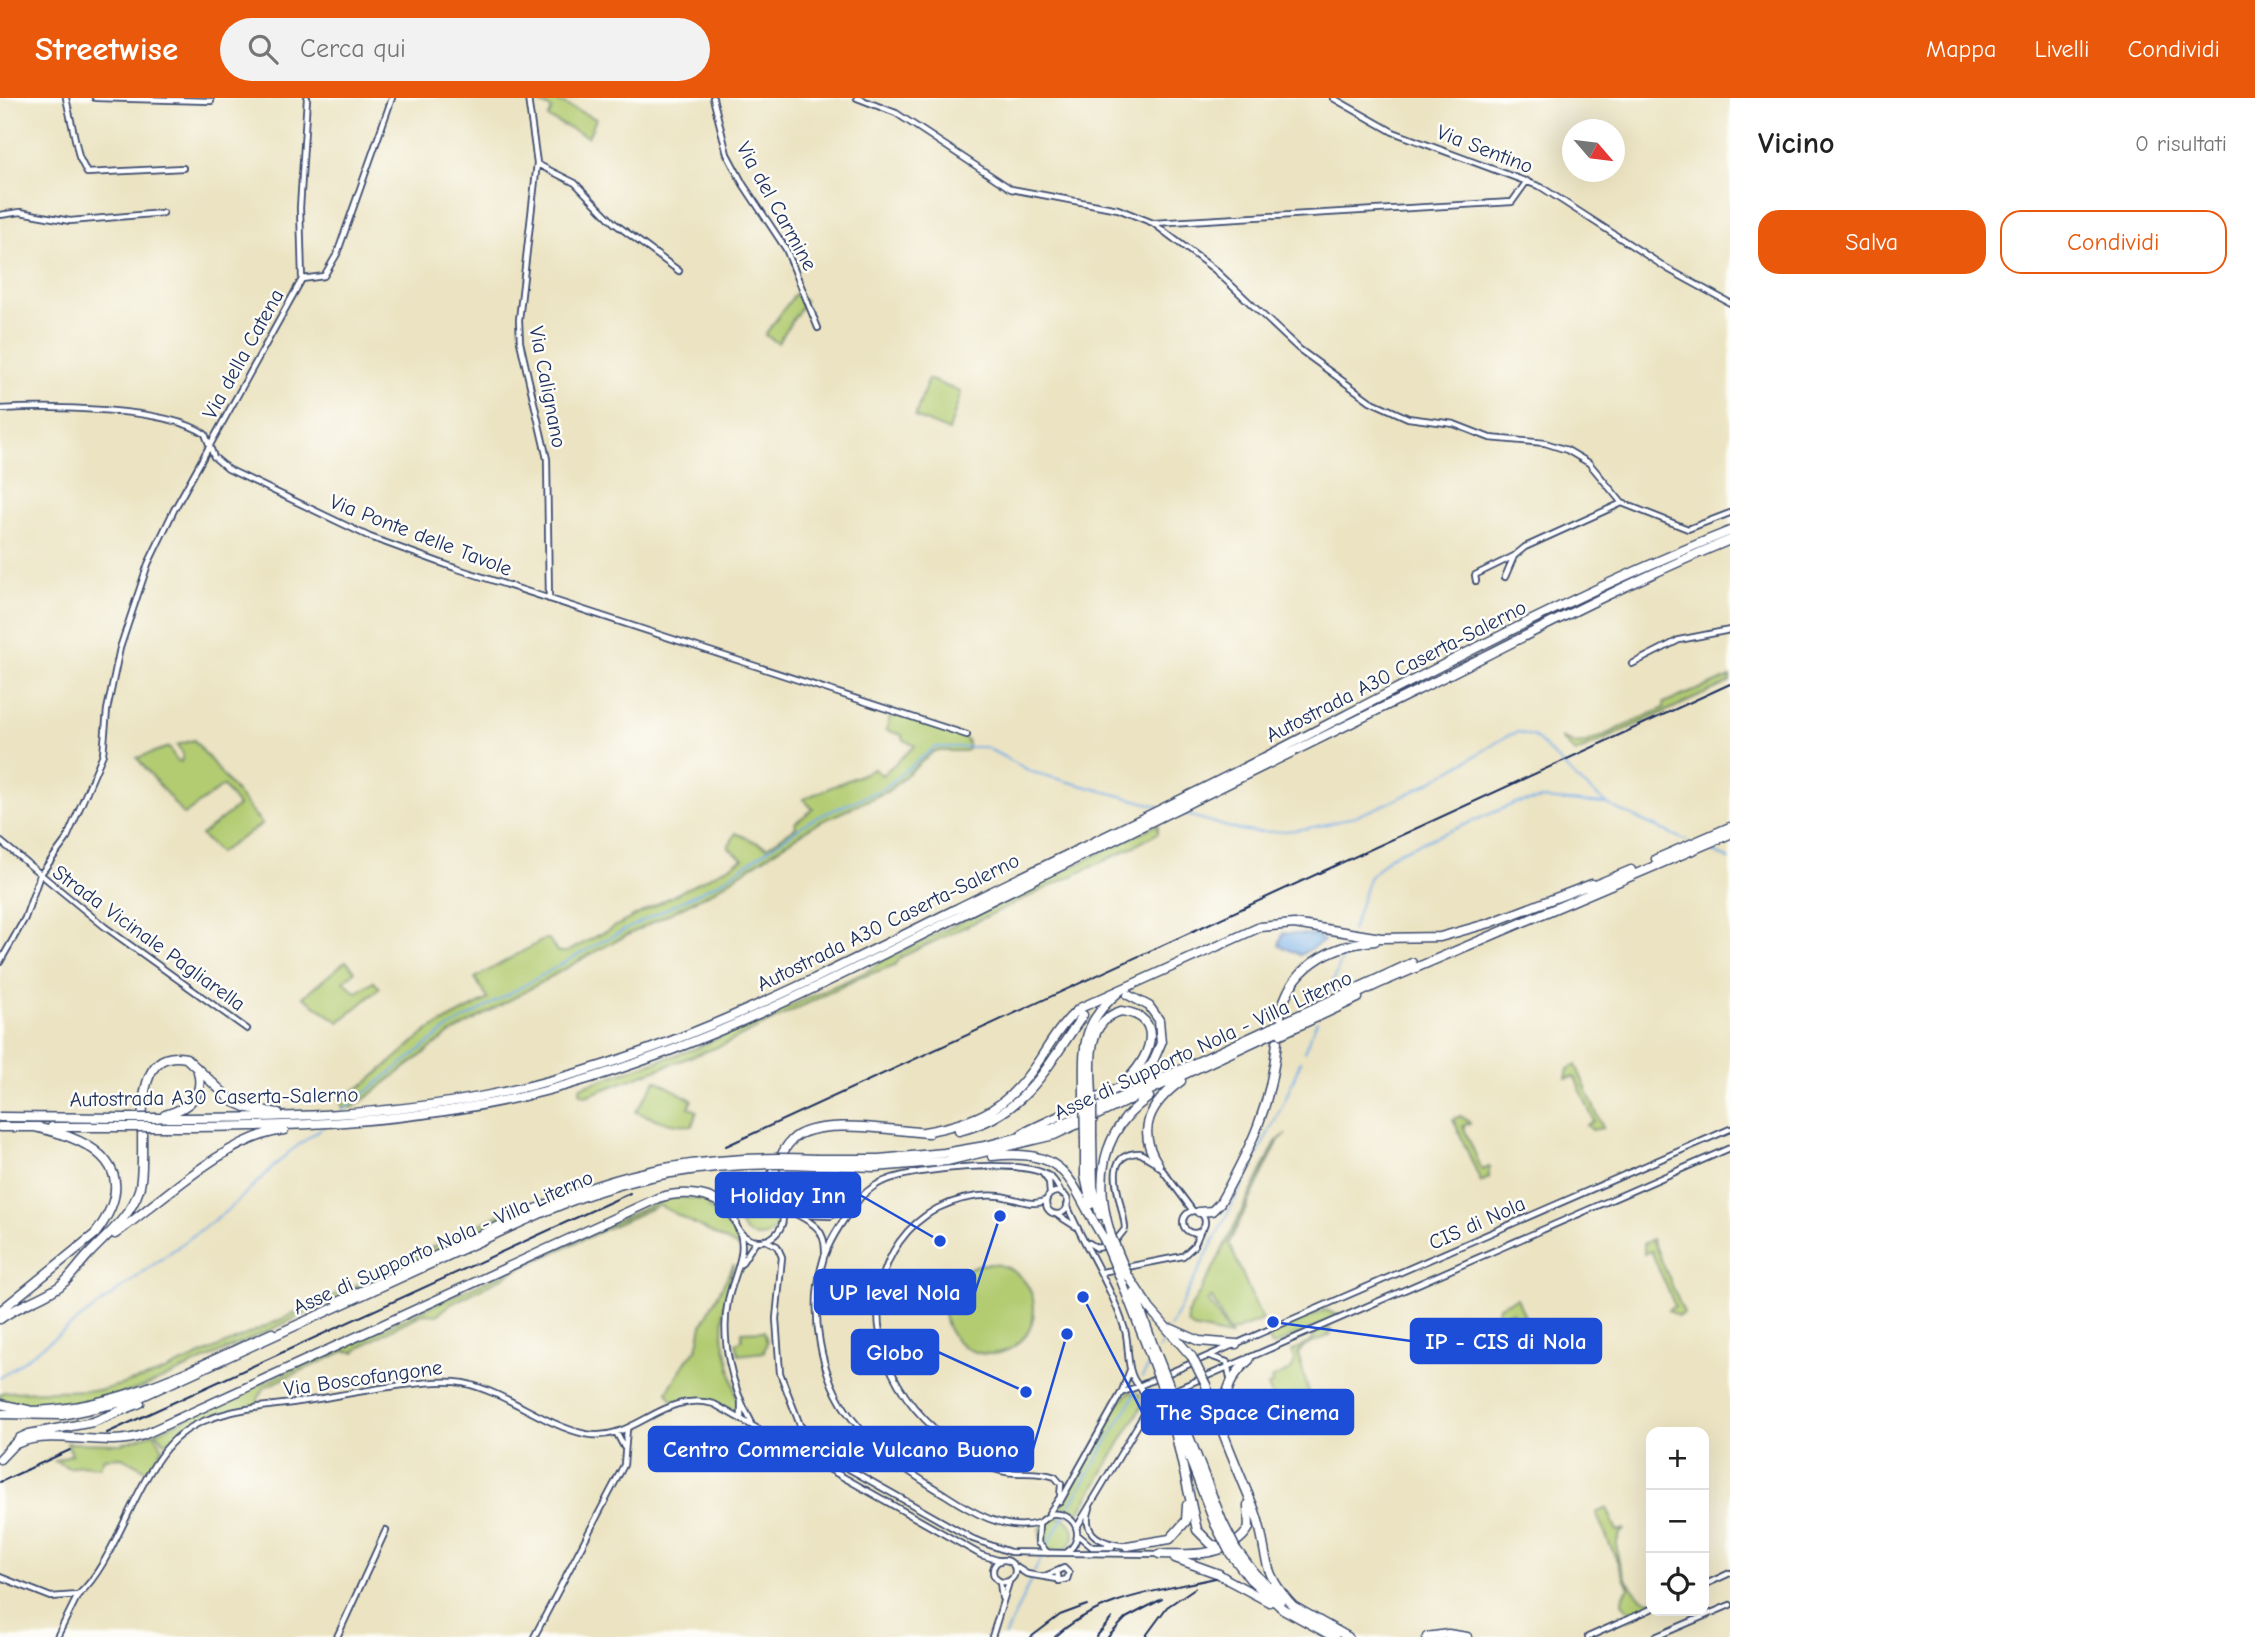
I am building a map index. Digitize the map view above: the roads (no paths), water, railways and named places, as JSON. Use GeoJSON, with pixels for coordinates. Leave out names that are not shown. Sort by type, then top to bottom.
{"type":"FeatureCollection","features":[{"type":"Feature","properties":{"kind":"highway","name":"Autostrada A30 Caserta-Salerno"},"geometry":{"type":"LineString","coordinates":[[0,1127],[125,1122],[156,1118],[302,1116],[365,1112],[434,1104],[544,1082],[608,1065],[705,1030],[1132,824],[1616,580],[1730,531]]}},
{"type":"Feature","properties":{"kind":"highway","name":"Autostrada A30 Caserta-Salerno"},"geometry":{"type":"LineString","coordinates":[[0,1117],[125,1122],[166,1127],[306,1127],[440,1112],[548,1090],[622,1069],[709,1037],[1148,825],[1621,589],[1730,540]]}},
{"type":"Feature","properties":{"kind":"highway","name":"Asse di Supporto Nola - Villa Literno"},"geometry":{"type":"LineString","coordinates":[[1340,1001],[1724,834],[1730,827]]}},
{"type":"Feature","properties":{"kind":"highway","name":"Asse di Supporto Nola - Villa Literno"},"geometry":{"type":"LineString","coordinates":[[0,1409],[31,1411],[82,1407],[134,1394],[527,1217],[594,1191],[672,1171],[759,1163],[879,1159],[985,1146],[1074,1121],[1608,879],[1670,856]]}},
{"type":"Feature","properties":{"kind":"highway"},"geometry":{"type":"LineString","coordinates":[[1280,1016],[1284,999],[1298,975],[1320,957],[1358,939],[1440,937],[1474,929],[1608,879]]}},
{"type":"Feature","properties":{"kind":"highway"},"geometry":{"type":"LineString","coordinates":[[924,1132],[972,1121],[1001,1105],[1023,1082],[1072,1014],[1096,999],[1260,927],[1294,924],[1345,933],[1358,939]]}},
{"type":"Feature","properties":{"kind":"highway"},"geometry":{"type":"LineString","coordinates":[[1088,1097],[1084,1046],[1088,1028],[1102,1008],[1128,985]]}},
{"type":"Feature","properties":{"kind":"highway"},"geometry":{"type":"LineString","coordinates":[[985,1146],[1035,1127],[1133,1082],[1147,1070],[1161,1043],[1161,1029],[1156,1014],[1143,1001],[1128,995]]}},
{"type":"Feature","properties":{"kind":"highway"},"geometry":{"type":"LineString","coordinates":[[1305,1017],[1340,1001]]}},
{"type":"Feature","properties":{"kind":"highway"},"geometry":{"type":"LineString","coordinates":[[1114,1089],[1134,1073],[1149,1050],[1150,1032],[1145,1022],[1128,1012],[1115,1013],[1098,1027],[1092,1045],[1088,1097],[1088,1193],[1219,1523],[1252,1576],[1283,1609]]}},
{"type":"Feature","properties":{"kind":"highway"},"geometry":{"type":"LineString","coordinates":[[757,1193],[775,1170],[791,1141],[812,1129],[943,1133],[971,1128],[1014,1106],[1042,1077],[1083,1015]]}},
{"type":"Feature","properties":{"kind":"highway","name":"Asse di Supporto Nola - Villa Literno"},"geometry":{"type":"LineString","coordinates":[[815,1162],[875,1167],[947,1161],[1054,1135],[1176,1081],[1305,1017]]}},
{"type":"Feature","properties":{"kind":"highway"},"geometry":{"type":"LineString","coordinates":[[1196,1212],[1212,1211],[1220,1203],[1260,1123],[1272,1085],[1278,1042]]}},
{"type":"Feature","properties":{"kind":"highway"},"geometry":{"type":"LineString","coordinates":[[3,1310],[62,1285],[129,1211],[142,1178],[143,1108],[148,1074],[155,1064],[170,1057],[186,1058],[196,1065],[218,1090],[237,1104],[259,1111],[302,1116]]}},
{"type":"Feature","properties":{"kind":"highway"},"geometry":{"type":"LineString","coordinates":[[156,1118],[181,1110],[193,1102],[201,1083],[196,1065]]}},
{"type":"Feature","properties":{"kind":"highway"},"geometry":{"type":"LineString","coordinates":[[1108,1238],[1100,1189],[1103,1160],[1116,1131],[1143,1101],[1176,1081]]}},
{"type":"Feature","properties":{"kind":"highway"},"geometry":{"type":"LineString","coordinates":[[1157,1164],[1146,1139],[1146,1123],[1158,1101],[1176,1081]]}},
{"type":"Feature","properties":{"kind":"highway"},"geometry":{"type":"LineString","coordinates":[[0,1320],[3,1310],[79,1248],[105,1222],[116,1191],[113,1171],[102,1154],[87,1143],[65,1133],[35,1127]]}},
{"type":"Feature","properties":{"kind":"highway"},"geometry":{"type":"LineString","coordinates":[[98,1245],[229,1150],[262,1134],[306,1127]]}},
{"type":"Feature","properties":{"kind":"highway"},"geometry":{"type":"LineString","coordinates":[[947,1161],[1010,1155],[1047,1161],[1071,1178],[1108,1238]]}},
{"type":"Feature","properties":{"kind":"highway"},"geometry":{"type":"LineString","coordinates":[[775,1170],[774,1186],[778,1203]]}},
{"type":"Feature","properties":{"kind":"highway"},"geometry":{"type":"LineString","coordinates":[[9,1448],[20,1441],[34,1439],[118,1441],[143,1435],[658,1198],[679,1194],[702,1196],[724,1205],[734,1218]]}},
{"type":"Feature","properties":{"kind":"highway","name":"Asse di Supporto Nola - Villa Literno"},"geometry":{"type":"LineString","coordinates":[[0,1409],[40,1417],[103,1408],[136,1399],[215,1365],[527,1217]]}},
{"type":"Feature","properties":{"kind":"highway"},"geometry":{"type":"LineString","coordinates":[[79,1248],[111,1232]]}},
{"type":"Feature","properties":{"kind":"highway"},"geometry":{"type":"LineString","coordinates":[[1122,1274],[1150,1310],[1175,1332],[1192,1357],[1206,1385],[1227,1446],[1258,1521],[1265,1563],[1281,1592],[1296,1609]]}},
{"type":"Feature","properties":{"kind":"highway"},"geometry":{"type":"LineString","coordinates":[[1175,1332],[1207,1343],[1237,1344]]}},
{"type":"Feature","properties":{"kind":"highway"},"geometry":{"type":"LineString","coordinates":[[1227,1446],[1224,1405],[1229,1383],[1250,1360]]}},
{"type":"Feature","properties":{"kind":"highway"},"geometry":{"type":"LineString","coordinates":[[0,1459],[9,1448],[29,1434],[104,1418],[182,1384],[215,1365]]}},
{"type":"Feature","properties":{"kind":"highway"},"geometry":{"type":"LineString","coordinates":[[1170,1402],[1184,1481],[1197,1530],[1211,1544],[1225,1548]]}},
{"type":"Feature","properties":{"kind":"highway"},"geometry":{"type":"LineString","coordinates":[[1127,1546],[1164,1542],[1178,1533],[1187,1514],[1184,1481]]}},
{"type":"Feature","properties":{"kind":"highway"},"geometry":{"type":"LineString","coordinates":[[1159,1554],[1192,1554],[1225,1548],[1238,1541],[1249,1528],[1250,1510],[1243,1486]]}},
{"type":"Feature","properties":{"kind":"highway"},"geometry":{"type":"LineString","coordinates":[[1159,1554],[1196,1564],[1219,1574],[1334,1637]]}},
{"type":"Feature","properties":{"kind":"highway"},"geometry":{"type":"LineString","coordinates":[[1252,1576],[1296,1609],[1348,1637]]}},
{"type":"Feature","properties":{"kind":"highway"},"geometry":{"type":"LineString","coordinates":[[1427,1637],[1448,1634],[1468,1637]]}},
{"type":"Feature","properties":{"kind":"street"},"geometry":{"type":"LineString","coordinates":[[66,98],[79,157],[87,173],[183,168]]}},
{"type":"Feature","properties":{"kind":"street"},"geometry":{"type":"LineString","coordinates":[[94,98],[211,101]]}},
{"type":"Feature","properties":{"kind":"street"},"geometry":{"type":"LineString","coordinates":[[307,98],[300,196],[302,279],[324,276],[337,254],[392,98]]}},
{"type":"Feature","properties":{"kind":"street","name":"Via Calignano"},"geometry":{"type":"LineString","coordinates":[[528,98],[537,164],[519,320],[520,342],[547,459],[549,599]]}},
{"type":"Feature","properties":{"kind":"street","name":"Via del Carmine"},"geometry":{"type":"LineString","coordinates":[[713,98],[730,161],[786,249],[818,328]]}},
{"type":"Feature","properties":{"kind":"street"},"geometry":{"type":"LineString","coordinates":[[857,98],[896,113],[1011,189],[1118,209],[1153,223],[1215,270],[1299,349],[1370,401],[1408,418],[1454,424],[1499,439],[1545,443],[1567,450],[1589,463],[1622,503],[1688,529],[1730,513]]}},
{"type":"Feature","properties":{"kind":"street","name":"Via Sentino"},"geometry":{"type":"LineString","coordinates":[[1333,98],[1393,132],[1527,181],[1583,212],[1667,268],[1730,303]]}},
{"type":"Feature","properties":{"kind":"street"},"geometry":{"type":"LineString","coordinates":[[537,164],[575,183],[614,223],[679,271]]}},
{"type":"Feature","properties":{"kind":"street"},"geometry":{"type":"LineString","coordinates":[[1153,223],[1514,200],[1527,181]]}},
{"type":"Feature","properties":{"kind":"street"},"geometry":{"type":"LineString","coordinates":[[0,215],[20,212],[52,220],[70,221],[163,213]]}},
{"type":"Feature","properties":{"kind":"street","name":"Via della Catena"},"geometry":{"type":"LineString","coordinates":[[40,874],[66,840],[103,754],[107,710],[120,648],[139,584],[174,510],[302,279]]}},
{"type":"Feature","properties":{"kind":"street","name":"Via Ponte delle Tavole"},"geometry":{"type":"LineString","coordinates":[[0,409],[96,410],[144,416],[197,429],[210,445],[214,457],[228,469],[358,532],[549,599],[967,735]]}},
{"type":"Feature","properties":{"kind":"street"},"geometry":{"type":"LineString","coordinates":[[1476,581],[1475,575],[1482,570],[1514,556],[1525,547],[1622,503]]}},
{"type":"Feature","properties":{"kind":"street"},"geometry":{"type":"LineString","coordinates":[[1505,577],[1514,556]]}},
{"type":"Feature","properties":{"kind":"street"},"geometry":{"type":"LineString","coordinates":[[1632,664],[1679,640],[1730,630]]}},
{"type":"Feature","properties":{"kind":"street"},"geometry":{"type":"LineString","coordinates":[[0,841],[40,874]]}},
{"type":"Feature","properties":{"kind":"street","name":"Strada Vicinale Pagliarella"},"geometry":{"type":"LineString","coordinates":[[0,962],[25,919],[40,874],[105,927],[247,1029]]}},
{"type":"Feature","properties":{"kind":"street","name":"CIS di Nola"},"geometry":{"type":"LineString","coordinates":[[1121,1393],[1730,1129]]}},
{"type":"Feature","properties":{"kind":"street","name":"CIS di Nola"},"geometry":{"type":"LineString","coordinates":[[1145,1413],[1159,1397],[1250,1360],[1730,1148]]}},
{"type":"Feature","properties":{"kind":"street"},"geometry":{"type":"LineString","coordinates":[[1086,1241],[1100,1249],[1115,1242],[1124,1233],[1126,1225],[1115,1181],[1117,1168],[1122,1158],[1140,1153],[1157,1164],[1205,1224],[1194,1246],[1183,1256],[1122,1274],[1102,1272]]}},
{"type":"Feature","properties":{"kind":"street"},"geometry":{"type":"LineString","coordinates":[[801,1215],[831,1216],[883,1181],[909,1174],[991,1166],[1042,1173],[1053,1180],[1102,1272],[1127,1337],[1132,1379],[1148,1401],[1145,1413],[1077,1527]]}},
{"type":"Feature","properties":{"kind":"street"},"geometry":{"type":"LineString","coordinates":[[1042,1173],[1049,1182],[1049,1210],[1080,1231]]}},
{"type":"Feature","properties":{"kind":"street"},"geometry":{"type":"LineString","coordinates":[[755,1426],[741,1395],[725,1337],[726,1311],[743,1246],[734,1218],[742,1199],[757,1193],[769,1195],[820,1229],[825,1243],[818,1296],[823,1357],[836,1394],[854,1423],[911,1473],[955,1501],[1005,1523],[1023,1526],[1039,1523],[1068,1489],[1121,1393],[1130,1369]]}},
{"type":"Feature","properties":{"kind":"street"},"geometry":{"type":"LineString","coordinates":[[1054,1508],[1062,1488],[1055,1477],[1017,1474],[988,1466],[941,1434],[916,1408],[900,1387],[887,1359],[878,1313],[879,1290],[887,1263],[905,1235],[924,1217],[956,1201],[974,1197],[1000,1196],[1033,1204],[1062,1194]]}},
{"type":"Feature","properties":{"kind":"street"},"geometry":{"type":"LineString","coordinates":[[825,1257],[840,1224],[860,1198]]}},
{"type":"Feature","properties":{"kind":"street"},"geometry":{"type":"LineString","coordinates":[[740,1233],[757,1241],[773,1236],[781,1225],[782,1211],[778,1203]]}},
{"type":"Feature","properties":{"kind":"street"},"geometry":{"type":"LineString","coordinates":[[1056,1213],[1064,1211],[1067,1205]]}},
{"type":"Feature","properties":{"kind":"street"},"geometry":{"type":"LineString","coordinates":[[1196,1212],[1185,1217],[1184,1227],[1192,1233],[1200,1232]]}},
{"type":"Feature","properties":{"kind":"street"},"geometry":{"type":"LineString","coordinates":[[765,1240],[777,1247],[782,1257],[776,1319],[780,1373],[787,1397],[810,1440],[835,1461],[973,1539],[1010,1552],[1159,1554]]}},
{"type":"Feature","properties":{"kind":"street"},"geometry":{"type":"LineString","coordinates":[[735,1274],[757,1241]]}},
{"type":"Feature","properties":{"kind":"street"},"geometry":{"type":"LineString","coordinates":[[1108,1286],[1122,1274]]}},
{"type":"Feature","properties":{"kind":"street"},"geometry":{"type":"LineString","coordinates":[[1209,1356],[1223,1358],[1230,1366],[1229,1383]]}},
{"type":"Feature","properties":{"kind":"street","name":"Via Boscofangone"},"geometry":{"type":"LineString","coordinates":[[57,1637],[78,1595],[94,1576],[164,1451],[182,1433],[215,1416],[453,1382],[476,1386],[583,1433],[602,1435],[627,1428],[668,1406],[689,1401],[707,1402],[741,1418],[981,1555],[1027,1574]]}},
{"type":"Feature","properties":{"kind":"street"},"geometry":{"type":"LineString","coordinates":[[741,1395],[741,1418]]}},
{"type":"Feature","properties":{"kind":"street"},"geometry":{"type":"LineString","coordinates":[[732,1413],[740,1409]]}},
{"type":"Feature","properties":{"kind":"street"},"geometry":{"type":"LineString","coordinates":[[741,1418],[747,1412]]}},
{"type":"Feature","properties":{"kind":"street"},"geometry":{"type":"LineString","coordinates":[[534,1637],[622,1469],[627,1428]]}},
{"type":"Feature","properties":{"kind":"street"},"geometry":{"type":"LineString","coordinates":[[616,1432],[625,1448]]}},
{"type":"Feature","properties":{"kind":"street"},"geometry":{"type":"LineString","coordinates":[[1093,1501],[1087,1520],[1091,1533],[1108,1544],[1127,1546]]}},
{"type":"Feature","properties":{"kind":"street"},"geometry":{"type":"LineString","coordinates":[[1048,1515],[1061,1513],[1068,1516],[1077,1527],[1075,1545],[1065,1553],[1059,1566],[1057,1579],[1063,1581],[1069,1577],[1059,1566],[1050,1554]]}},
{"type":"Feature","properties":{"kind":"street"},"geometry":{"type":"LineString","coordinates":[[1039,1523],[1036,1536],[1041,1551]]}},
{"type":"Feature","properties":{"kind":"street"},"geometry":{"type":"LineString","coordinates":[[337,1637],[386,1530]]}},
{"type":"Feature","properties":{"kind":"street"},"geometry":{"type":"LineString","coordinates":[[1078,1534],[1092,1547],[1127,1546]]}},
{"type":"Feature","properties":{"kind":"street","name":"Via Boscofangone"},"geometry":{"type":"LineString","coordinates":[[981,1555],[1000,1582],[1003,1602]]}},
{"type":"Feature","properties":{"kind":"street"},"geometry":{"type":"LineString","coordinates":[[993,1569],[1001,1561]]}},
{"type":"Feature","properties":{"kind":"street"},"geometry":{"type":"LineString","coordinates":[[992,1637],[1013,1566]]}},
{"type":"Feature","properties":{"kind":"street","name":"Via Boscofangone"},"geometry":{"type":"LineString","coordinates":[[1044,1575],[1059,1566]]}},
{"type":"Feature","properties":{"kind":"street"},"geometry":{"type":"LineString","coordinates":[[1709,1583],[1730,1573]]}},
{"type":"Feature","properties":{"kind":"street","name":"Via Boscofangone"},"geometry":{"type":"LineString","coordinates":[[1000,1582],[1027,1574],[1057,1579]]}},
{"type":"Feature","properties":{"kind":"street"},"geometry":{"type":"LineString","coordinates":[[0,1577],[51,1597],[78,1595]]}},
{"type":"Feature","properties":{"kind":"street"},"geometry":{"type":"LineString","coordinates":[[1655,1637],[1730,1605]]}},
{"type":"Feature","properties":{"kind":"street"},"geometry":{"type":"LineString","coordinates":[[1588,1637],[1646,1611]]}},
{"type":"Feature","properties":{"kind":"water"},"geometry":{"type":"Polygon","coordinates":[[[1283,933],[1316,935],[1324,941],[1300,955],[1279,945],[1283,933]]]}},
{"type":"Feature","properties":{"kind":"waterway"},"geometry":{"type":"LineString","coordinates":[[1180,813],[1257,832],[1325,825],[1389,803],[1518,732],[1535,737],[1577,779],[1608,805],[1687,841]]}},
{"type":"Feature","properties":{"kind":"waterway"},"geometry":{"type":"LineString","coordinates":[[342,1111],[447,1029],[601,942],[722,881],[811,820],[884,788],[935,747],[985,747],[1032,772],[1158,806]]}},
{"type":"Feature","properties":{"kind":"waterway"},"geometry":{"type":"LineString","coordinates":[[1352,931],[1369,878],[1390,856],[1516,803],[1543,799],[1605,804]]}},
{"type":"Feature","properties":{"kind":"waterway"},"geometry":{"type":"LineString","coordinates":[[1705,849],[1730,859]]}},
{"type":"Feature","properties":{"kind":"waterway"},"geometry":{"type":"LineString","coordinates":[[1326,1000],[1346,949]]}},
{"type":"Feature","properties":{"kind":"waterway"},"geometry":{"type":"LineString","coordinates":[[1304,1052],[1317,1021]]}},
{"type":"Feature","properties":{"kind":"waterway"},"geometry":{"type":"LineString","coordinates":[[1170,1327],[1284,1102],[1301,1061]]}},
{"type":"Feature","properties":{"kind":"waterway"},"geometry":{"type":"LineString","coordinates":[[0,1378],[229,1209],[288,1153],[324,1126]]}},
{"type":"Feature","properties":{"kind":"waterway"},"geometry":{"type":"LineString","coordinates":[[1159,1349],[1167,1332]]}},
{"type":"Feature","properties":{"kind":"waterway"},"geometry":{"type":"LineString","coordinates":[[1142,1377],[1151,1363]]}},
{"type":"Feature","properties":{"kind":"waterway"},"geometry":{"type":"LineString","coordinates":[[1046,1547],[1135,1394]]}},
{"type":"Feature","properties":{"kind":"waterway"},"geometry":{"type":"LineString","coordinates":[[1034,1572],[1042,1555]]}},
{"type":"Feature","properties":{"kind":"waterway"},"geometry":{"type":"LineString","coordinates":[[1005,1637],[1032,1577]]}},
{"type":"Feature","properties":{"kind":"railway"},"geometry":{"type":"LineString","coordinates":[[726,1146],[1730,684]]}},
{"type":"Feature","properties":{"kind":"railway"},"geometry":{"type":"LineString","coordinates":[[107,1433],[630,1193]]}},
{"type":"Feature","properties":{"kind":"railway"},"geometry":{"type":"LineString","coordinates":[[0,1482],[70,1450]]}},
{"type":"Feature","properties":{"kind":"railway"},"geometry":{"type":"LineString","coordinates":[[1055,1637],[1093,1611],[1114,1602],[1228,1575]]}},
{"type":"Feature","properties":{"kind":"railway"},"geometry":{"type":"LineString","coordinates":[[1145,1637],[1167,1607],[1195,1588]]}},
{"type":"Feature","properties":{"kind":"railway"},"geometry":{"type":"LineString","coordinates":[[1108,1637],[1126,1618],[1162,1599]]}},
{"type":"Feature","properties":{"kind":"railway"},"geometry":{"type":"LineString","coordinates":[[1031,1637],[1060,1615],[1087,1605]]}},
{"type":"Feature","properties":{"kind":"railway"},"geometry":{"type":"LineString","coordinates":[[1096,1637],[1112,1618]]}},
{"type":"Feature","properties":{"kind":"place","name":"UP level Nola"},"geometry":{"type":"Point","coordinates":[1000,1216]}},
{"type":"Feature","properties":{"kind":"place","name":"Holiday Inn"},"geometry":{"type":"Point","coordinates":[940,1241]}},
{"type":"Feature","properties":{"kind":"place","name":"The Space Cinema"},"geometry":{"type":"Point","coordinates":[1083,1297]}},
{"type":"Feature","properties":{"kind":"place","name":"IP - CIS di Nola"},"geometry":{"type":"Point","coordinates":[1273,1322]}},
{"type":"Feature","properties":{"kind":"place","name":"Centro Commerciale Vulcano Buono"},"geometry":{"type":"Point","coordinates":[1067,1334]}},
{"type":"Feature","properties":{"kind":"place","name":"Globo"},"geometry":{"type":"Point","coordinates":[1026,1392]}}]}
